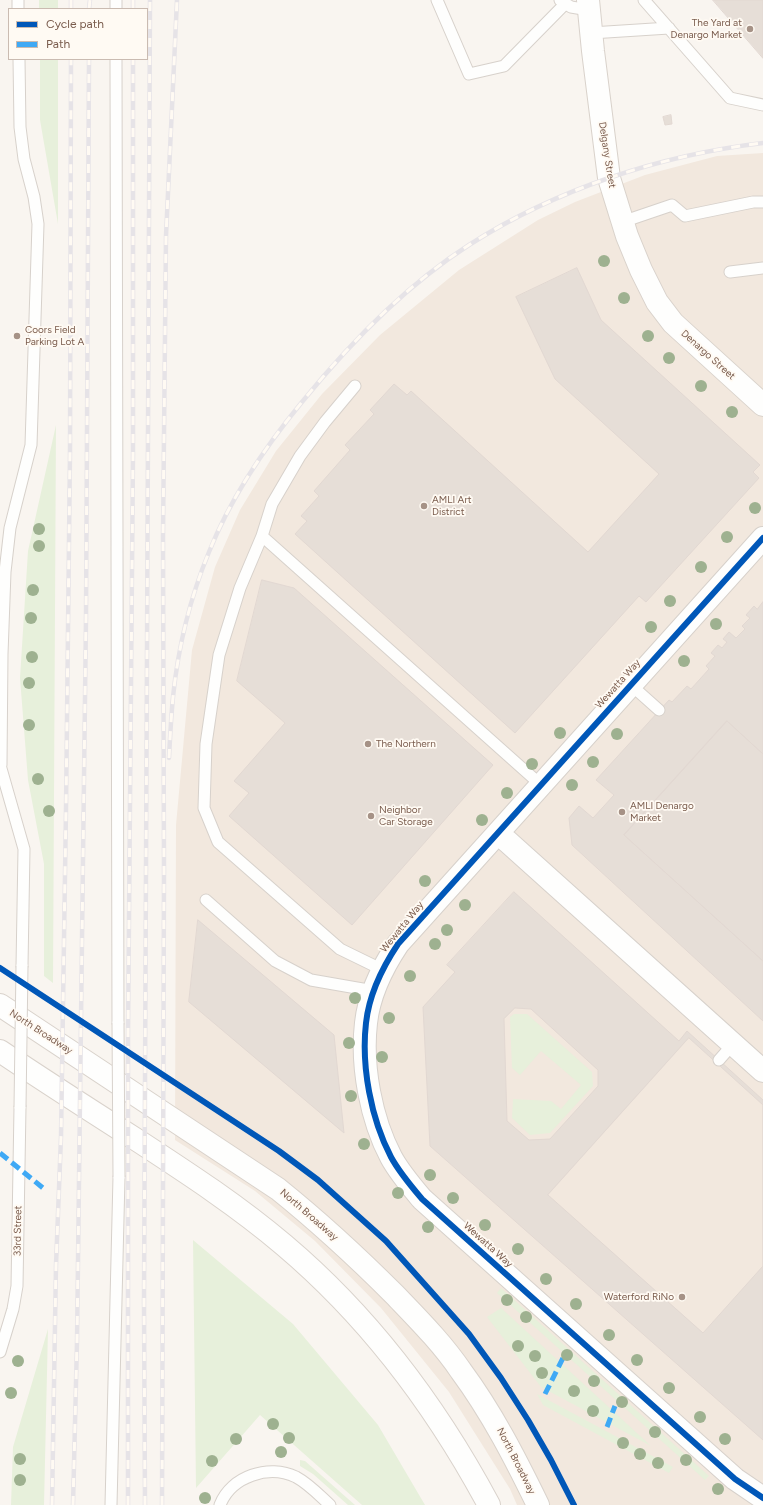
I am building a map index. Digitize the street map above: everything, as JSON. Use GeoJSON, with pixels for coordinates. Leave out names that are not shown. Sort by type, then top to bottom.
{"type":"FeatureCollection","features":[{"type":"Feature","properties":{"kind":"street","name":"Delgany Street"},"geometry":{"type":"LineString","coordinates":[[589,5],[591,33],[609,178],[622,222],[641,270],[657,302]]}},
{"type":"Feature","properties":{"kind":"street","name":"Denargo Street"},"geometry":{"type":"LineString","coordinates":[[657,302],[672,323],[763,405]]}},
{"type":"Feature","properties":{"kind":"street","name":"Wewatta Way"},"geometry":{"type":"LineString","coordinates":[[763,538],[398,944],[388,959],[374,991],[366,1023],[366,1064],[369,1094],[375,1116],[391,1158],[405,1179],[422,1199],[440,1216],[729,1474],[763,1498]]}},
{"type":"Feature","properties":{"kind":"street"},"geometry":{"type":"LineString","coordinates":[[498,833],[763,1071]]}},
{"type":"Feature","properties":{"kind":"street","name":"North Broadway"},"geometry":{"type":"LineString","coordinates":[[0,1005],[278,1189],[352,1252],[423,1324],[461,1370],[496,1422],[538,1505]]}},
{"type":"Feature","properties":{"kind":"street"},"geometry":{"type":"LineString","coordinates":[[0,1051],[217,1193],[283,1244],[308,1267],[336,1294],[370,1332],[427,1405],[456,1448],[489,1505]]}},
{"type":"Feature","properties":{"kind":"lane"},"geometry":{"type":"LineString","coordinates":[[437,0],[469,74],[504,66],[563,2],[583,10],[589,5]]}},
{"type":"Feature","properties":{"kind":"lane"},"geometry":{"type":"LineString","coordinates":[[644,0],[730,98],[763,105]]}},
{"type":"Feature","properties":{"kind":"lane"},"geometry":{"type":"LineString","coordinates":[[591,33],[669,28]]}},
{"type":"Feature","properties":{"kind":"lane","name":"33rd Street"},"geometry":{"type":"LineString","coordinates":[[0,1352],[13,1309],[17,1286],[24,849],[0,765],[2,654],[5,572],[10,528],[31,445],[38,224],[34,197],[24,159],[20,127],[19,60]]}},
{"type":"Feature","properties":{"kind":"lane"},"geometry":{"type":"LineString","coordinates":[[112,1505],[119,1177],[116,60]]}},
{"type":"Feature","properties":{"kind":"lane"},"geometry":{"type":"LineString","coordinates":[[622,222],[672,205],[685,216],[753,202],[763,202]]}},
{"type":"Feature","properties":{"kind":"lane"},"geometry":{"type":"LineString","coordinates":[[730,272],[763,268]]}},
{"type":"Feature","properties":{"kind":"lane"},"geometry":{"type":"LineString","coordinates":[[355,386],[324,422],[300,456],[272,504],[262,536],[240,588],[219,655],[206,744],[204,808],[218,842],[340,949],[383,970]]}},
{"type":"Feature","properties":{"kind":"lane"},"geometry":{"type":"LineString","coordinates":[[262,536],[541,785]]}},
{"type":"Feature","properties":{"kind":"lane"},"geometry":{"type":"LineString","coordinates":[[631,684],[659,710]]}},
{"type":"Feature","properties":{"kind":"lane"},"geometry":{"type":"LineString","coordinates":[[206,900],[276,961],[311,980],[374,991]]}},
{"type":"Feature","properties":{"kind":"lane"},"geometry":{"type":"LineString","coordinates":[[719,1060],[733,1044]]}},
{"type":"Feature","properties":{"kind":"lane"},"geometry":{"type":"LineString","coordinates":[[220,1505],[228,1490],[239,1481],[252,1474],[267,1472],[281,1472],[295,1477],[307,1484],[330,1505]]}},
{"type":"Feature","properties":{"kind":"shaded area"},"geometry":{"type":"Polygon","coordinates":[[[763,153],[763,1505],[517,1505],[510,1489],[449,1392],[381,1308],[315,1241],[255,1191],[175,1140],[176,825],[192,650],[215,567],[240,510],[276,451],[322,394],[380,335],[459,270],[538,220],[575,202],[645,175],[717,156],[763,153]]]}},
{"type":"Feature","properties":{"kind":"green space"},"geometry":{"type":"Polygon","coordinates":[[[39,0],[58,0],[58,8],[39,8],[39,0]]]}},
{"type":"Feature","properties":{"kind":"green space"},"geometry":{"type":"Polygon","coordinates":[[[40,60],[58,60],[58,224],[40,120],[40,60]]]}},
{"type":"Feature","properties":{"kind":"green space"},"geometry":{"type":"Polygon","coordinates":[[[56,425],[53,983],[44,976],[44,864],[28,780],[20,678],[28,551],[56,425]]]}},
{"type":"Feature","properties":{"kind":"green space"},"geometry":{"type":"Polygon","coordinates":[[[514,1014],[527,1014],[592,1072],[593,1086],[550,1133],[530,1135],[512,1118],[513,1099],[551,1101],[561,1109],[581,1085],[541,1051],[520,1075],[512,1068],[510,1017],[514,1014]]]}},
{"type":"Feature","properties":{"kind":"green space"},"geometry":{"type":"Polygon","coordinates":[[[193,1240],[293,1324],[378,1425],[425,1505],[362,1505],[260,1415],[196,1488],[193,1240]]]}},
{"type":"Feature","properties":{"kind":"green space"},"geometry":{"type":"Polygon","coordinates":[[[501,1288],[709,1476],[705,1480],[497,1293],[501,1288]]]}},
{"type":"Feature","properties":{"kind":"green space"},"geometry":{"type":"Polygon","coordinates":[[[501,1308],[651,1446],[541,1387],[487,1317],[501,1308]]]}},
{"type":"Feature","properties":{"kind":"green space"},"geometry":{"type":"Polygon","coordinates":[[[48,1329],[44,1505],[11,1505],[13,1447],[48,1329]]]}},
{"type":"Feature","properties":{"kind":"green space"},"geometry":{"type":"Polygon","coordinates":[[[537,1394],[673,1467],[669,1473],[543,1405],[537,1394]]]}},
{"type":"Feature","properties":{"kind":"green space"},"geometry":{"type":"Polygon","coordinates":[[[300,1460],[305,1461],[355,1505],[348,1505],[313,1474],[300,1466],[300,1460]]]}},
{"type":"Feature","properties":{"kind":"building","name":"The Yard at Denargo Market"},"geometry":{"type":"Polygon","coordinates":[[[713,0],[763,0],[763,58],[713,0]]]}},
{"type":"Feature","properties":{"kind":"building"},"geometry":{"type":"Polygon","coordinates":[[[671,115],[672,124],[665,125],[663,117],[671,115]]]}},
{"type":"Feature","properties":{"kind":"building","name":"AMLI Art District"},"geometry":{"type":"Polygon","coordinates":[[[577,268],[601,320],[760,465],[753,472],[759,478],[646,602],[639,596],[515,733],[295,534],[307,521],[301,516],[319,496],[314,491],[350,450],[345,445],[374,414],[370,410],[394,384],[407,395],[411,391],[588,552],[659,474],[555,379],[516,297],[577,268]]]}},
{"type":"Feature","properties":{"kind":"building","name":"The Northern"},"geometry":{"type":"Polygon","coordinates":[[[262,580],[294,588],[493,765],[352,925],[229,816],[249,793],[234,781],[285,723],[237,681],[262,580]]]}},
{"type":"Feature","properties":{"kind":"building","name":"AMLI Denargo Market"},"geometry":{"type":"Polygon","coordinates":[[[763,602],[763,754],[727,721],[624,835],[763,961],[763,1021],[572,845],[569,818],[579,806],[593,818],[614,795],[596,780],[669,700],[672,702],[687,686],[691,689],[709,669],[706,666],[715,656],[711,653],[718,645],[722,648],[727,642],[723,639],[729,632],[736,638],[745,629],[742,626],[750,618],[746,615],[754,606],[757,609],[763,602]]]}},
{"type":"Feature","properties":{"kind":"building"},"geometry":{"type":"Polygon","coordinates":[[[727,721],[763,754],[763,961],[624,835],[727,721]]]}},
{"type":"Feature","properties":{"kind":"building","name":"Waterford RiNo"},"geometry":{"type":"Polygon","coordinates":[[[514,892],[679,1041],[687,1031],[763,1100],[763,1440],[430,1146],[423,1007],[455,972],[447,965],[514,892]],[[515,1008],[504,1019],[507,1121],[529,1140],[550,1139],[598,1086],[598,1070],[531,1009],[515,1008]]]}},
{"type":"Feature","properties":{"kind":"building"},"geometry":{"type":"Polygon","coordinates":[[[198,920],[334,1035],[344,1133],[189,1002],[198,920]]]}},
{"type":"Feature","properties":{"kind":"building"},"geometry":{"type":"Polygon","coordinates":[[[689,1038],[763,1105],[763,1266],[703,1333],[548,1195],[689,1038]]]}},
{"type":"Feature","properties":{"kind":"railway"},"geometry":{"type":"LineString","coordinates":[[71,0],[71,8]]}},
{"type":"Feature","properties":{"kind":"railway"},"geometry":{"type":"LineString","coordinates":[[89,8],[90,0]]}},
{"type":"Feature","properties":{"kind":"railway"},"geometry":{"type":"LineString","coordinates":[[133,0],[133,8]]}},
{"type":"Feature","properties":{"kind":"railway"},"geometry":{"type":"LineString","coordinates":[[145,1505],[144,1302],[150,0]]}},
{"type":"Feature","properties":{"kind":"railway"},"geometry":{"type":"LineString","coordinates":[[162,1505],[164,871],[163,536],[166,236],[177,0]]}},
{"type":"Feature","properties":{"kind":"railway"},"geometry":{"type":"LineString","coordinates":[[52,1505],[56,1265],[61,1137],[66,809],[70,452],[71,60]]}},
{"type":"Feature","properties":{"kind":"railway"},"geometry":{"type":"LineString","coordinates":[[73,1505],[77,1342],[86,618],[89,60]]}},
{"type":"Feature","properties":{"kind":"railway"},"geometry":{"type":"LineString","coordinates":[[128,1505],[128,1034],[133,454],[133,60]]}},
{"type":"Feature","properties":{"kind":"railway"},"geometry":{"type":"LineString","coordinates":[[169,758],[175,679],[186,623],[202,569],[218,532],[238,492],[288,419],[339,358],[359,337],[401,297],[445,261],[502,225],[537,207],[573,191],[648,166],[686,156],[763,143]]}},
{"type":"Feature","properties":{"kind":"marked path"},"geometry":{"type":"LineString","coordinates":[[0,1153],[43,1188]]}},
{"type":"Feature","properties":{"kind":"marked path"},"geometry":{"type":"LineString","coordinates":[[545,1394],[563,1358]]}},
{"type":"Feature","properties":{"kind":"marked path"},"geometry":{"type":"LineString","coordinates":[[607,1427],[615,1406]]}},
{"type":"Feature","properties":{"kind":"cycle path"},"geometry":{"type":"LineString","coordinates":[[763,538],[398,944],[382,972],[373,992],[366,1023],[365,1040],[366,1074],[378,1126],[394,1163],[422,1199],[735,1479],[763,1498]]}},
{"type":"Feature","properties":{"kind":"cycle path"},"geometry":{"type":"LineString","coordinates":[[0,968],[279,1151],[318,1180],[386,1241],[469,1334],[501,1378],[551,1460],[574,1505]]}},
{"type":"Feature","properties":{"kind":"place","name":"The Yard at Denargo Market"},"geometry":{"type":"Point","coordinates":[750,29]}},
{"type":"Feature","properties":{"kind":"place","name":"Coors Field Parking Lot A"},"geometry":{"type":"Point","coordinates":[17,336]}},
{"type":"Feature","properties":{"kind":"place","name":"AMLI Art District"},"geometry":{"type":"Point","coordinates":[424,506]}},
{"type":"Feature","properties":{"kind":"place","name":"The Northern"},"geometry":{"type":"Point","coordinates":[368,744]}},
{"type":"Feature","properties":{"kind":"place","name":"AMLI Denargo Market"},"geometry":{"type":"Point","coordinates":[622,812]}},
{"type":"Feature","properties":{"kind":"place","name":"Neighbor Car Storage"},"geometry":{"type":"Point","coordinates":[371,816]}},
{"type":"Feature","properties":{"kind":"place","name":"Waterford RiNo"},"geometry":{"type":"Point","coordinates":[682,1297]}}]}
